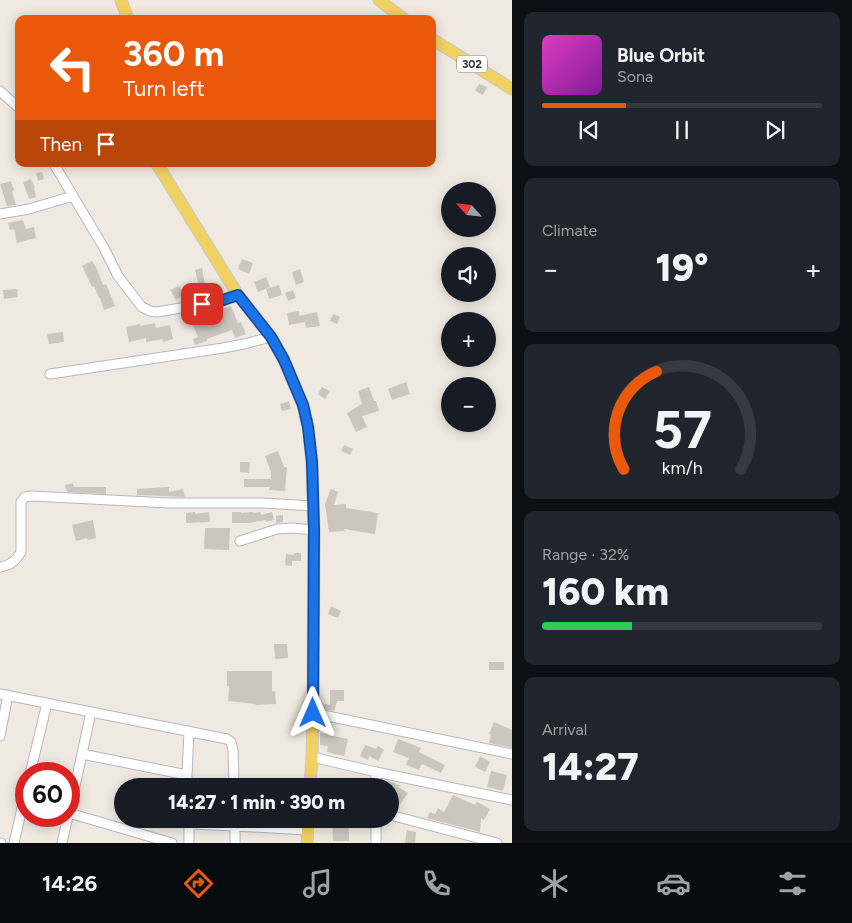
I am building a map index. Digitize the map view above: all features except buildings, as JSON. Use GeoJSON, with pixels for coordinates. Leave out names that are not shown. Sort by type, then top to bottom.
{"type":"FeatureCollection","features":[{"type":"Feature","properties":{"kind":"main road"},"geometry":{"type":"LineString","coordinates":[[121,0],[127,15]]}},
{"type":"Feature","properties":{"kind":"main road"},"geometry":{"type":"LineString","coordinates":[[379,0],[399,15]]}},
{"type":"Feature","properties":{"kind":"main road","name":"302"},"geometry":{"type":"LineString","coordinates":[[436,42],[512,89]]}},
{"type":"Feature","properties":{"kind":"main road"},"geometry":{"type":"LineString","coordinates":[[159,167],[238,295],[271,337],[284,360],[303,405],[308,427],[312,462],[314,530],[313,713],[311,778]]}},
{"type":"Feature","properties":{"kind":"main road"},"geometry":{"type":"LineString","coordinates":[[307,828],[307,843]]}},
{"type":"Feature","properties":{"kind":"street"},"geometry":{"type":"LineString","coordinates":[[0,91],[15,104]]}},
{"type":"Feature","properties":{"kind":"street"},"geometry":{"type":"LineString","coordinates":[[56,167],[104,248],[118,276],[142,307],[156,312],[217,302],[238,295]]}},
{"type":"Feature","properties":{"kind":"street"},"geometry":{"type":"LineString","coordinates":[[0,214],[29,209],[73,196]]}},
{"type":"Feature","properties":{"kind":"street"},"geometry":{"type":"LineString","coordinates":[[50,374],[223,348],[271,337]]}},
{"type":"Feature","properties":{"kind":"street"},"geometry":{"type":"LineString","coordinates":[[0,567],[10,565],[21,552],[21,502],[25,497],[313,506]]}},
{"type":"Feature","properties":{"kind":"street"},"geometry":{"type":"LineString","coordinates":[[240,541],[277,529],[314,530]]}},
{"type":"Feature","properties":{"kind":"street"},"geometry":{"type":"LineString","coordinates":[[0,736],[4,695],[227,739],[231,742],[233,750],[234,778]]}},
{"type":"Feature","properties":{"kind":"street"},"geometry":{"type":"LineString","coordinates":[[33,762],[47,703]]}},
{"type":"Feature","properties":{"kind":"street"},"geometry":{"type":"LineString","coordinates":[[80,763],[91,712]]}},
{"type":"Feature","properties":{"kind":"street"},"geometry":{"type":"LineString","coordinates":[[313,713],[512,754]]}},
{"type":"Feature","properties":{"kind":"street"},"geometry":{"type":"LineString","coordinates":[[187,778],[189,731]]}},
{"type":"Feature","properties":{"kind":"street"},"geometry":{"type":"LineString","coordinates":[[82,754],[187,774]]}},
{"type":"Feature","properties":{"kind":"street"},"geometry":{"type":"LineString","coordinates":[[312,757],[512,800]]}},
{"type":"Feature","properties":{"kind":"street"},"geometry":{"type":"LineString","coordinates":[[376,772],[376,778]]}},
{"type":"Feature","properties":{"kind":"street"},"geometry":{"type":"LineString","coordinates":[[80,817],[172,843]]}},
{"type":"Feature","properties":{"kind":"street"},"geometry":{"type":"LineString","coordinates":[[399,817],[497,843]]}},
{"type":"Feature","properties":{"kind":"street"},"geometry":{"type":"LineString","coordinates":[[14,843],[18,827]]}},
{"type":"Feature","properties":{"kind":"street"},"geometry":{"type":"LineString","coordinates":[[62,843],[66,827]]}},
{"type":"Feature","properties":{"kind":"street"},"geometry":{"type":"LineString","coordinates":[[189,843],[190,828]]}},
{"type":"Feature","properties":{"kind":"street"},"geometry":{"type":"LineString","coordinates":[[235,828],[235,843]]}},
{"type":"Feature","properties":{"kind":"street"},"geometry":{"type":"LineString","coordinates":[[376,828],[376,843]]}},
{"type":"Feature","properties":{"kind":"route"},"geometry":{"type":"LineString","coordinates":[[202,304],[217,302],[238,295],[271,337],[284,360],[303,405],[308,427],[312,462],[314,530],[313,713]]}}]}
